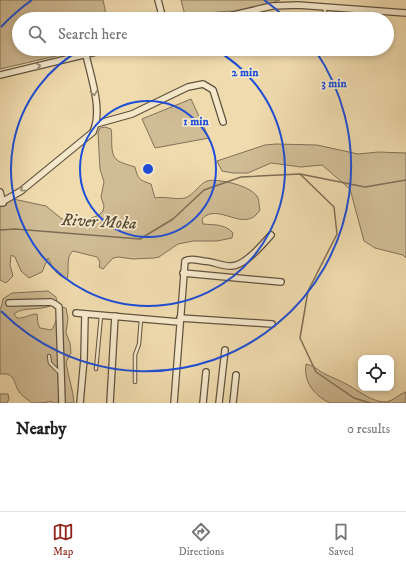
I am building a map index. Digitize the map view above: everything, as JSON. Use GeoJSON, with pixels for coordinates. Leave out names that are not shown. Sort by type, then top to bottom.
{"type":"FeatureCollection","features":[{"type":"Feature","properties":{"kind":"street"},"geometry":{"type":"LineString","coordinates":[[158,0],[161,12]]}},
{"type":"Feature","properties":{"kind":"street"},"geometry":{"type":"LineString","coordinates":[[247,12],[272,6],[298,5],[406,13]]}},
{"type":"Feature","properties":{"kind":"street"},"geometry":{"type":"LineString","coordinates":[[0,75],[82,56]]}},
{"type":"Feature","properties":{"kind":"street"},"geometry":{"type":"LineString","coordinates":[[0,192],[1,203],[21,191],[93,132],[96,124],[97,107],[86,56]]}},
{"type":"Feature","properties":{"kind":"street"},"geometry":{"type":"LineString","coordinates":[[96,124],[132,114],[188,87],[204,84],[213,90],[223,122]]}},
{"type":"Feature","properties":{"kind":"street"},"geometry":{"type":"LineString","coordinates":[[174,403],[184,262],[186,260],[209,261],[228,266],[238,265],[246,260],[271,235]]}},
{"type":"Feature","properties":{"kind":"street"},"geometry":{"type":"LineString","coordinates":[[183,273],[281,282]]}},
{"type":"Feature","properties":{"kind":"street"},"geometry":{"type":"LineString","coordinates":[[9,303],[51,302],[58,306],[62,403]]}},
{"type":"Feature","properties":{"kind":"street"},"geometry":{"type":"LineString","coordinates":[[76,313],[141,318],[272,324]]}},
{"type":"Feature","properties":{"kind":"street"},"geometry":{"type":"LineString","coordinates":[[80,403],[84,359],[85,314]]}},
{"type":"Feature","properties":{"kind":"street"},"geometry":{"type":"LineString","coordinates":[[110,403],[115,316]]}},
{"type":"Feature","properties":{"kind":"street"},"geometry":{"type":"LineString","coordinates":[[219,403],[226,350]]}},
{"type":"Feature","properties":{"kind":"street"},"geometry":{"type":"LineString","coordinates":[[203,403],[206,372]]}},
{"type":"Feature","properties":{"kind":"street"},"geometry":{"type":"LineString","coordinates":[[233,403],[236,376]]}},
{"type":"Feature","properties":{"kind":"lane"},"geometry":{"type":"LineString","coordinates":[[325,6],[325,12]]}},
{"type":"Feature","properties":{"kind":"lane"},"geometry":{"type":"LineString","coordinates":[[96,369],[101,315]]}},
{"type":"Feature","properties":{"kind":"lane"},"geometry":{"type":"LineString","coordinates":[[135,382],[135,355],[139,344],[141,318]]}},
{"type":"Feature","properties":{"kind":"lane"},"geometry":{"type":"LineString","coordinates":[[49,356],[50,363],[61,375]]}},
{"type":"Feature","properties":{"kind":"shaded area"},"geometry":{"type":"Polygon","coordinates":[[[0,0],[103,0],[106,12],[12,12],[12,56],[56,56],[0,69],[0,0]]]}},
{"type":"Feature","properties":{"kind":"shaded area"},"geometry":{"type":"Polygon","coordinates":[[[181,0],[280,0],[266,5],[261,12],[184,12],[181,0]]]}},
{"type":"Feature","properties":{"kind":"shaded area"},"geometry":{"type":"Polygon","coordinates":[[[191,99],[209,138],[155,148],[142,119],[191,99]]]}},
{"type":"Feature","properties":{"kind":"shaded area"},"geometry":{"type":"Polygon","coordinates":[[[105,127],[111,129],[112,150],[117,160],[135,167],[140,178],[151,184],[155,198],[185,198],[188,197],[201,184],[212,180],[235,184],[249,190],[258,198],[260,210],[254,217],[247,219],[208,214],[202,219],[203,224],[227,228],[233,233],[232,238],[217,241],[193,241],[178,244],[159,257],[133,259],[118,257],[113,258],[103,269],[99,267],[100,262],[97,257],[73,251],[68,260],[67,279],[55,271],[48,258],[42,272],[29,278],[21,271],[15,257],[11,255],[10,265],[13,276],[6,283],[0,280],[0,202],[13,199],[46,206],[62,219],[84,221],[99,215],[103,211],[104,206],[101,197],[104,182],[100,169],[98,133],[100,128],[105,127]]]}},
{"type":"Feature","properties":{"kind":"shaded area"},"geometry":{"type":"Polygon","coordinates":[[[265,145],[317,145],[358,154],[378,152],[406,153],[406,258],[403,255],[375,248],[364,241],[350,189],[322,165],[301,167],[271,163],[248,173],[233,173],[222,171],[217,161],[265,145]]]}},
{"type":"Feature","properties":{"kind":"shaded area"},"geometry":{"type":"Polygon","coordinates":[[[48,291],[56,297],[57,302],[46,307],[18,311],[14,314],[17,318],[20,318],[37,314],[40,328],[51,330],[61,307],[66,308],[68,318],[66,333],[70,343],[71,353],[66,362],[74,403],[52,403],[51,401],[44,403],[32,403],[20,393],[12,377],[5,374],[0,374],[0,308],[3,299],[12,293],[48,291]]]}},
{"type":"Feature","properties":{"kind":"shaded area"},"geometry":{"type":"Polygon","coordinates":[[[306,364],[315,367],[325,374],[377,401],[387,402],[406,392],[406,403],[330,403],[311,388],[307,379],[306,364]]]}},
{"type":"Feature","properties":{"kind":"shaded area"},"geometry":{"type":"Polygon","coordinates":[[[0,394],[8,394],[9,399],[7,403],[0,403],[0,394]]]}},
{"type":"Feature","properties":{"kind":"waterway"},"geometry":{"type":"LineString","coordinates":[[300,174],[365,187],[406,180]]}},
{"type":"Feature","properties":{"kind":"waterway","name":"River Moka"},"geometry":{"type":"LineString","coordinates":[[0,230],[15,229],[140,239],[173,219],[204,190],[241,177],[300,174],[334,207],[337,234],[308,291],[300,338],[316,372],[354,398],[370,403]]}}]}
